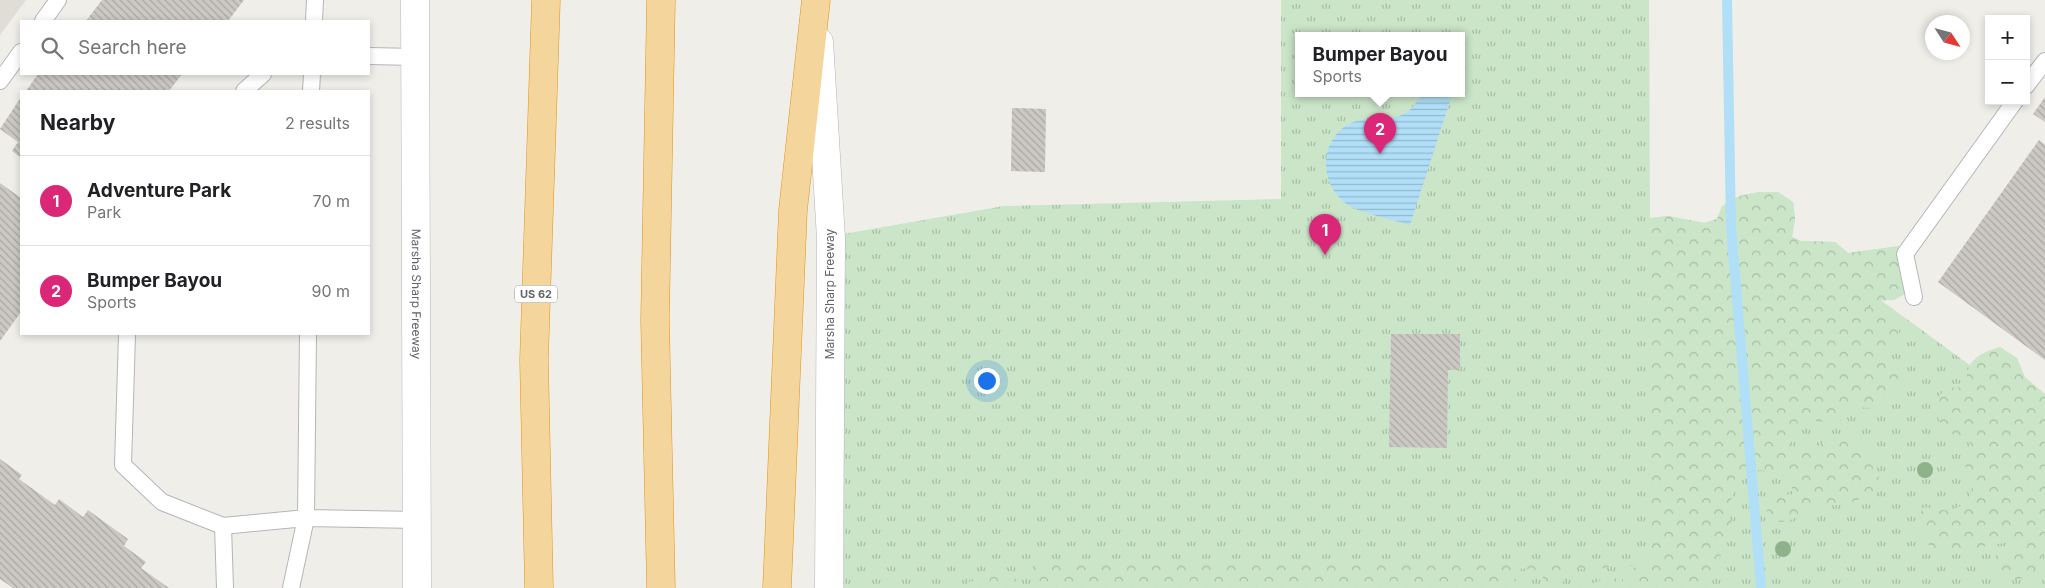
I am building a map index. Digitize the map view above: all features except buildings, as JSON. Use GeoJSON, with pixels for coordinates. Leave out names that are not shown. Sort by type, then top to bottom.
{"type":"FeatureCollection","features":[{"type":"Feature","properties":{"kind":"highway","name":"US 62"},"geometry":{"type":"LineString","coordinates":[[539,588],[534,360],[546,0]]}},
{"type":"Feature","properties":{"kind":"highway"},"geometry":{"type":"LineString","coordinates":[[661,0],[655,320],[661,588]]}},
{"type":"Feature","properties":{"kind":"highway"},"geometry":{"type":"LineString","coordinates":[[778,588],[793,210],[816,0]]}},
{"type":"Feature","properties":{"kind":"main road","name":"Marsha Sharp Freeway"},"geometry":{"type":"LineString","coordinates":[[416,0],[417,588]]}},
{"type":"Feature","properties":{"kind":"main road","name":"Marsha Sharp Freeway"},"geometry":{"type":"LineString","coordinates":[[816,0],[831,238],[829,588]]}},
{"type":"Feature","properties":{"kind":"lane"},"geometry":{"type":"LineString","coordinates":[[44,20],[58,0]]}},
{"type":"Feature","properties":{"kind":"lane"},"geometry":{"type":"LineString","coordinates":[[314,20],[315,0]]}},
{"type":"Feature","properties":{"kind":"lane"},"geometry":{"type":"LineString","coordinates":[[0,81],[20,53]]}},
{"type":"Feature","properties":{"kind":"lane"},"geometry":{"type":"LineString","coordinates":[[370,56],[416,57]]}},
{"type":"Feature","properties":{"kind":"lane"},"geometry":{"type":"LineString","coordinates":[[2030,81],[2045,61]]}},
{"type":"Feature","properties":{"kind":"lane"},"geometry":{"type":"LineString","coordinates":[[245,90],[262,75]]}},
{"type":"Feature","properties":{"kind":"lane"},"geometry":{"type":"LineString","coordinates":[[312,75],[312,90]]}},
{"type":"Feature","properties":{"kind":"lane"},"geometry":{"type":"LineString","coordinates":[[1914,297],[1905,254],[2012,105]]}},
{"type":"Feature","properties":{"kind":"lane"},"geometry":{"type":"LineString","coordinates":[[127,335],[123,465],[162,502],[223,526],[306,518],[417,520]]}},
{"type":"Feature","properties":{"kind":"lane"},"geometry":{"type":"LineString","coordinates":[[292,588],[306,518],[308,335]]}},
{"type":"Feature","properties":{"kind":"lane"},"geometry":{"type":"LineString","coordinates":[[223,526],[225,588]]}},
{"type":"Feature","properties":{"kind":"shaded area"},"geometry":{"type":"Polygon","coordinates":[[[0,0],[26,0],[0,35],[0,0]]]}},
{"type":"Feature","properties":{"kind":"green space"},"geometry":{"type":"Polygon","coordinates":[[[1281,0],[1649,0],[1650,218],[1668,216],[1704,223],[1717,219],[1722,206],[1741,195],[1778,192],[1793,202],[1795,219],[1792,237],[1801,241],[1835,242],[1848,253],[1899,246],[1867,290],[2045,420],[2045,588],[844,588],[843,234],[1004,206],[1281,199],[1281,0]]]}},
{"type":"Feature","properties":{"kind":"green space"},"geometry":{"type":"Polygon","coordinates":[[[1760,192],[1778,192],[1793,202],[1795,219],[1792,237],[1801,241],[1835,242],[1848,253],[1899,246],[1897,257],[1908,278],[1905,294],[1894,300],[1869,301],[1867,306],[1886,315],[1898,328],[1902,342],[1895,350],[1885,356],[1903,375],[1902,386],[1891,396],[1883,396],[1883,403],[1877,409],[1846,406],[1841,421],[1798,421],[1792,438],[1793,450],[1796,454],[1808,451],[1834,438],[1855,442],[1865,448],[1875,457],[1879,478],[1871,494],[1848,504],[1816,507],[1787,522],[1774,522],[1766,517],[1768,501],[1781,495],[1793,494],[1791,480],[1765,471],[1750,470],[1736,472],[1731,506],[1732,526],[1726,528],[1725,541],[1710,588],[1620,588],[1624,573],[1637,566],[1615,566],[1587,571],[1566,564],[1561,567],[1565,580],[1556,588],[1544,579],[1538,571],[1522,568],[1513,577],[1525,588],[1045,588],[1033,572],[1033,561],[1651,561],[1650,218],[1668,216],[1704,223],[1717,219],[1724,206],[1734,199],[1760,192]]]}},
{"type":"Feature","properties":{"kind":"green space"},"geometry":{"type":"Polygon","coordinates":[[[2000,347],[2017,358],[2025,377],[2045,394],[2045,554],[2028,577],[2010,581],[1987,567],[1997,554],[2018,550],[2009,542],[1948,553],[1930,547],[1915,521],[1924,507],[1948,510],[1957,508],[1969,498],[1972,484],[1967,469],[1962,462],[1971,443],[1952,434],[1942,425],[1937,413],[1936,403],[1945,388],[1967,387],[1968,371],[1974,360],[1985,352],[2000,347]]]}},
{"type":"Feature","properties":{"kind":"green space"},"geometry":{"type":"Polygon","coordinates":[[[989,571],[1009,576],[1026,588],[962,588],[978,574],[989,571]]]}},
{"type":"Feature","properties":{"kind":"green space"},"geometry":{"type":"Polygon","coordinates":[[[1616,576],[1616,588],[1577,588],[1616,576]]]}},
{"type":"Feature","properties":{"kind":"water"},"geometry":{"type":"Polygon","coordinates":[[[1420,97],[1451,98],[1410,225],[1369,214],[1348,205],[1333,188],[1328,178],[1326,167],[1330,146],[1335,136],[1344,127],[1359,120],[1399,116],[1409,111],[1420,97]]]}},
{"type":"Feature","properties":{"kind":"waterway"},"geometry":{"type":"LineString","coordinates":[[1727,0],[1731,226],[1761,588]]}},
{"type":"Feature","properties":{"kind":"place","name":"Bumper Bayou"},"geometry":{"type":"Point","coordinates":[1380,154]}},
{"type":"Feature","properties":{"kind":"place","name":"Adventure Park"},"geometry":{"type":"Point","coordinates":[1325,255]}}]}
